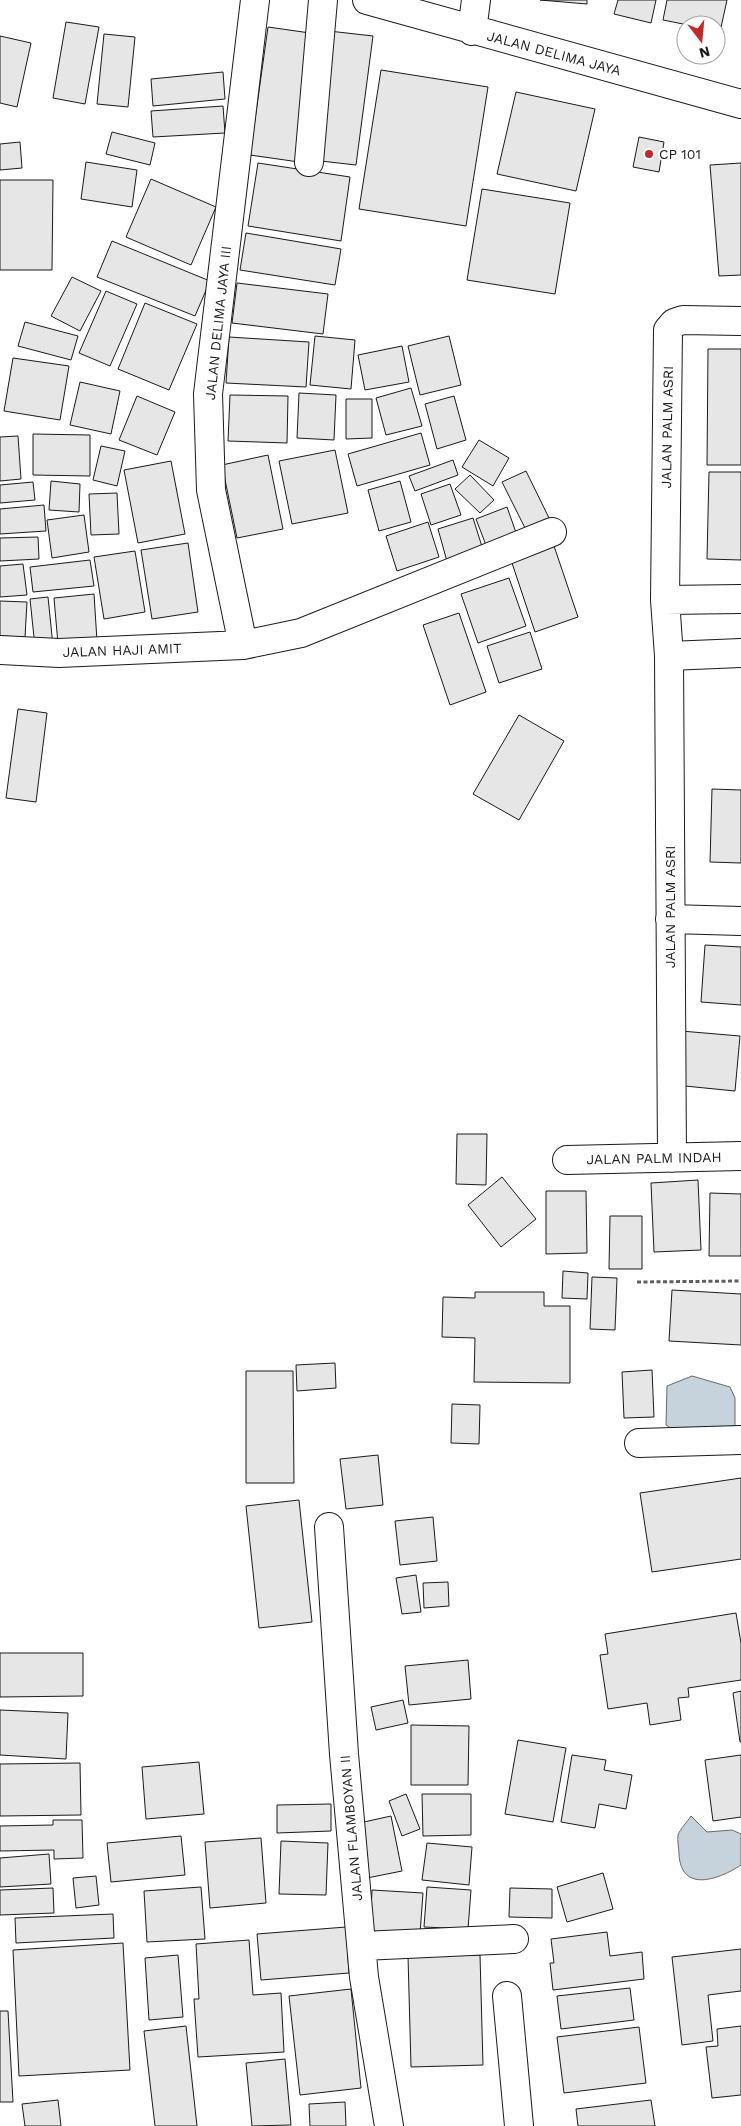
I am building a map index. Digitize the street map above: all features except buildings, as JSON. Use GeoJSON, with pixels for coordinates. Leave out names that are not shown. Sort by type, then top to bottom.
{"type":"FeatureCollection","features":[{"type":"Feature","properties":{"kind":"street","name":"JALAN DELIMA JAYA III"},"geometry":{"type":"LineString","coordinates":[[243,645],[211,490],[208,394],[255,0]]}},
{"type":"Feature","properties":{"kind":"street"},"geometry":{"type":"LineString","coordinates":[[309,162],[323,0]]}},
{"type":"Feature","properties":{"kind":"street","name":"JALAN DELIMA JAYA"},"geometry":{"type":"LineString","coordinates":[[367,0],[472,31],[741,104]]}},
{"type":"Feature","properties":{"kind":"street"},"geometry":{"type":"LineString","coordinates":[[472,31],[476,0]]}},
{"type":"Feature","properties":{"kind":"street","name":"JALAN PALM ASRI"},"geometry":{"type":"LineString","coordinates":[[672,1158],[669,656],[665,600],[668,330],[674,323],[683,320],[741,321]]}},
{"type":"Feature","properties":{"kind":"street","name":"JALAN HAJI AMIT"},"geometry":{"type":"LineString","coordinates":[[0,650],[59,653],[243,645],[301,633],[552,532]]}},
{"type":"Feature","properties":{"kind":"street"},"geometry":{"type":"LineString","coordinates":[[665,600],[741,599]]}},
{"type":"Feature","properties":{"kind":"street"},"geometry":{"type":"LineString","coordinates":[[669,656],[741,653]]}},
{"type":"Feature","properties":{"kind":"street"},"geometry":{"type":"LineString","coordinates":[[670,919],[741,921]]}},
{"type":"Feature","properties":{"kind":"street","name":"JALAN PALM INDAH"},"geometry":{"type":"LineString","coordinates":[[567,1160],[741,1156]]}},
{"type":"Feature","properties":{"kind":"street"},"geometry":{"type":"LineString","coordinates":[[639,1443],[741,1440]]}},
{"type":"Feature","properties":{"kind":"street","name":"JALAN FLAMBOYAN II"},"geometry":{"type":"LineString","coordinates":[[329,1527],[344,1754],[364,1977],[389,2126]]}},
{"type":"Feature","properties":{"kind":"street"},"geometry":{"type":"LineString","coordinates":[[362,1946],[514,1939]]}},
{"type":"Feature","properties":{"kind":"street"},"geometry":{"type":"LineString","coordinates":[[507,1996],[519,2126]]}},
{"type":"Feature","properties":{"kind":"path"},"geometry":{"type":"LineString","coordinates":[[637,1282],[741,1281]]}},
{"type":"Feature","properties":{"kind":"shaded area"},"geometry":{"type":"Polygon","coordinates":[[[692,1376],[730,1387],[735,1398],[735,1426],[681,1431],[666,1425],[667,1386],[692,1376]]]}},
{"type":"Feature","properties":{"kind":"shaded area"},"geometry":{"type":"Polygon","coordinates":[[[691,1816],[707,1832],[732,1830],[741,1834],[741,1865],[723,1875],[703,1880],[694,1879],[687,1875],[681,1867],[678,1835],[691,1816]]]}},
{"type":"Feature","properties":{"kind":"place","name":"CP 101"},"geometry":{"type":"Point","coordinates":[649,154]}}]}
